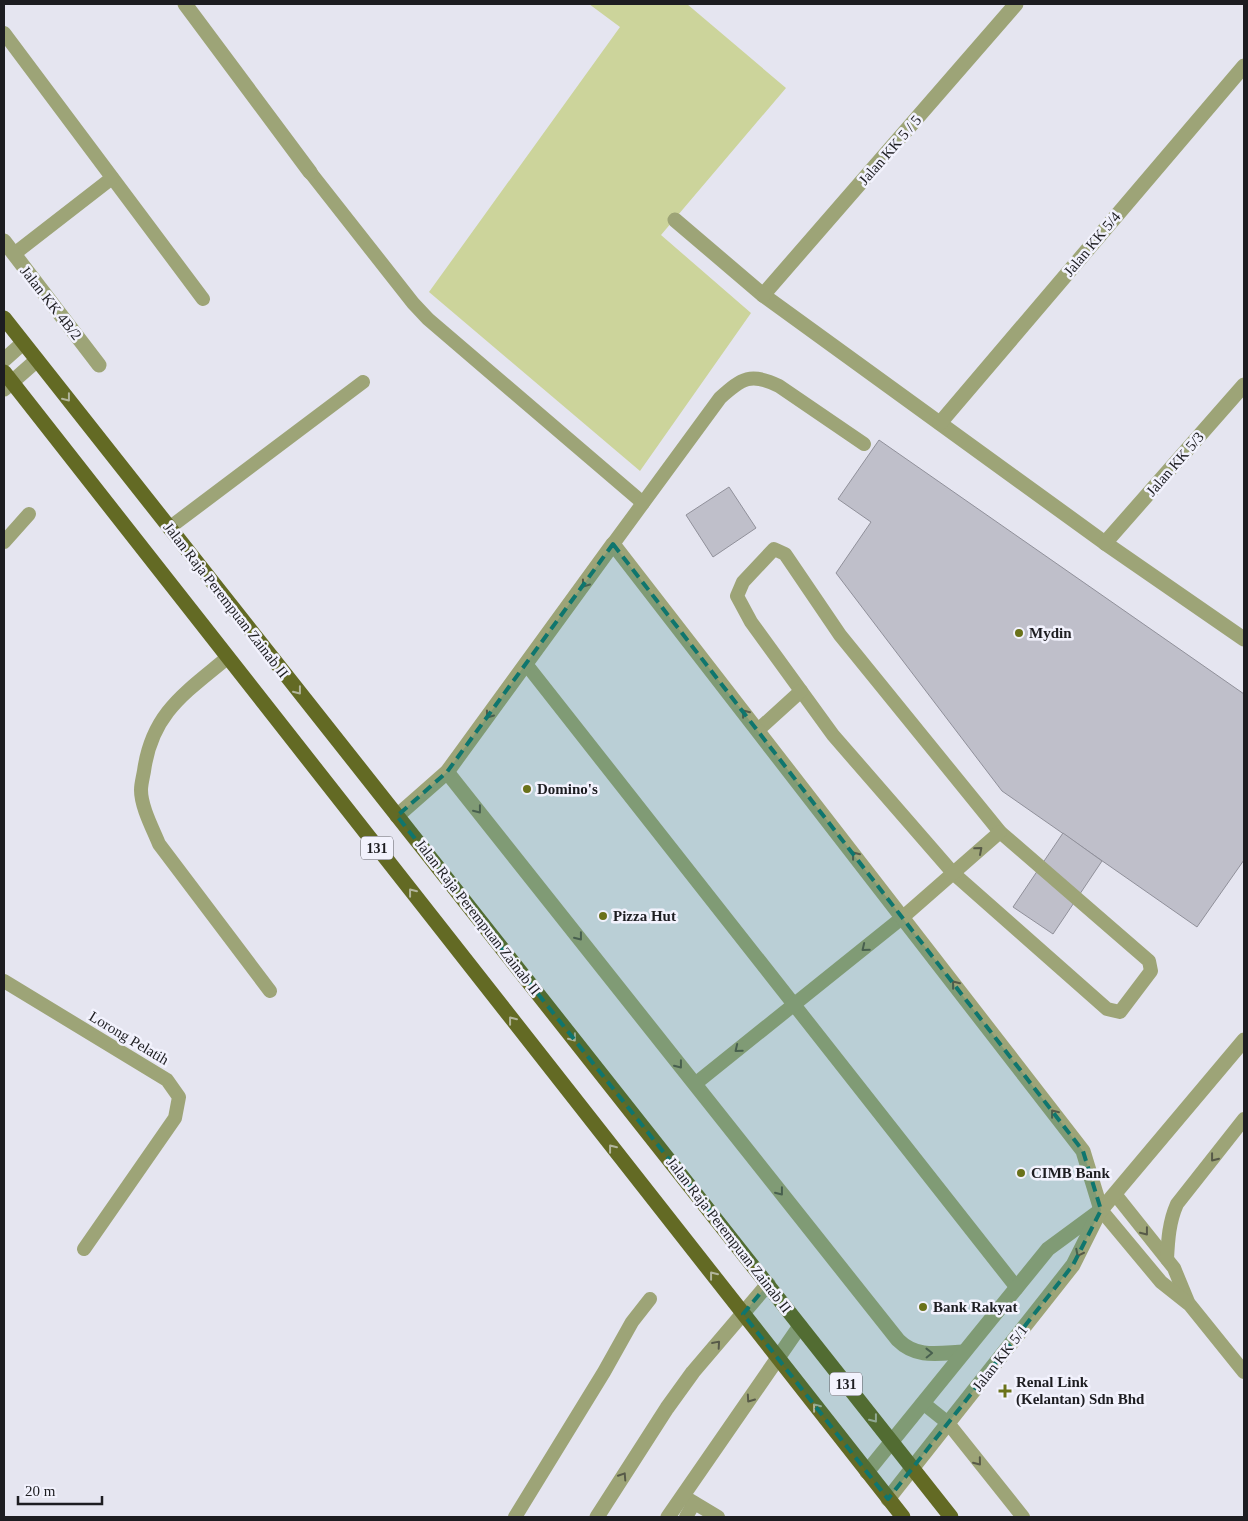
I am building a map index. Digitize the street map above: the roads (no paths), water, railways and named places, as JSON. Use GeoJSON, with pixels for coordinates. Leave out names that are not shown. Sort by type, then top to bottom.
{"type":"FeatureCollection","features":[{"type":"Feature","properties":{"kind":"main road","name":"Jalan Raja Perempuan Zainab II"},"geometry":{"type":"LineString","coordinates":[[4,318],[951,1517]]}},
{"type":"Feature","properties":{"kind":"main road","name":"131"},"geometry":{"type":"LineString","coordinates":[[6,381],[227,658],[903,1517]]}},
{"type":"Feature","properties":{"kind":"street"},"geometry":{"type":"LineString","coordinates":[[185,4],[310,172]]}},
{"type":"Feature","properties":{"kind":"street","name":"Jalan KK 5 / 5"},"geometry":{"type":"LineString","coordinates":[[763,295],[1016,4]]}},
{"type":"Feature","properties":{"kind":"street","name":"Jalan KK 5/4"},"geometry":{"type":"LineString","coordinates":[[940,423],[1244,66]]}},
{"type":"Feature","properties":{"kind":"street"},"geometry":{"type":"LineString","coordinates":[[675,220],[763,295],[1105,543],[1244,639]]}},
{"type":"Feature","properties":{"kind":"street","name":"Jalan KK 4B/2"},"geometry":{"type":"LineString","coordinates":[[4,241],[9,258],[99,365]]}},
{"type":"Feature","properties":{"kind":"street"},"geometry":{"type":"LineString","coordinates":[[4,360],[23,343]]}},
{"type":"Feature","properties":{"kind":"street"},"geometry":{"type":"LineString","coordinates":[[6,381],[37,360]]}},
{"type":"Feature","properties":{"kind":"street","name":"Jalan KK 5/3"},"geometry":{"type":"LineString","coordinates":[[1105,543],[1244,385]]}},
{"type":"Feature","properties":{"kind":"street"},"geometry":{"type":"LineString","coordinates":[[397,816],[447,772],[613,544],[1083,1151],[1101,1210]]}},
{"type":"Feature","properties":{"kind":"street"},"geometry":{"type":"LineString","coordinates":[[447,772],[898,1340],[912,1351],[921,1353],[964,1352]]}},
{"type":"Feature","properties":{"kind":"street","name":"Jalan KK 5/1"},"geometry":{"type":"LineString","coordinates":[[868,1472],[1048,1249],[1101,1210],[1244,1040]]}},
{"type":"Feature","properties":{"kind":"street","name":"Jalan KK 5/1"},"geometry":{"type":"LineString","coordinates":[[888,1498],[1073,1265],[1101,1210]]}},
{"type":"Feature","properties":{"kind":"street"},"geometry":{"type":"LineString","coordinates":[[597,1517],[672,1401],[693,1372],[768,1284]]}},
{"type":"Feature","properties":{"kind":"street"},"geometry":{"type":"LineString","coordinates":[[668,1517],[689,1500],[800,1326]]}},
{"type":"Feature","properties":{"kind":"lane"},"geometry":{"type":"LineString","coordinates":[[4,33],[203,299]]}},
{"type":"Feature","properties":{"kind":"lane"},"geometry":{"type":"LineString","coordinates":[[310,172],[413,303],[428,319],[644,503]]}},
{"type":"Feature","properties":{"kind":"lane"},"geometry":{"type":"LineString","coordinates":[[9,258],[112,178]]}},
{"type":"Feature","properties":{"kind":"lane"},"geometry":{"type":"LineString","coordinates":[[613,544],[720,398],[734,385],[750,377],[765,379],[779,386],[864,444]]}},
{"type":"Feature","properties":{"kind":"lane"},"geometry":{"type":"LineString","coordinates":[[169,528],[363,382]]}},
{"type":"Feature","properties":{"kind":"lane"},"geometry":{"type":"LineString","coordinates":[[4,542],[29,514]]}},
{"type":"Feature","properties":{"kind":"lane"},"geometry":{"type":"LineString","coordinates":[[774,549],[785,554],[840,635],[1000,832],[1149,962],[1151,971],[1120,1012],[1107,1009],[953,873],[833,734],[801,691],[751,622],[737,596],[743,582],[774,549]]}},
{"type":"Feature","properties":{"kind":"lane"},"geometry":{"type":"LineString","coordinates":[[227,658],[179,698],[159,722],[146,753],[141,791],[147,816],[159,844],[270,991]]}},
{"type":"Feature","properties":{"kind":"lane"},"geometry":{"type":"LineString","coordinates":[[526,664],[1017,1288]]}},
{"type":"Feature","properties":{"kind":"lane"},"geometry":{"type":"LineString","coordinates":[[758,730],[801,691]]}},
{"type":"Feature","properties":{"kind":"lane"},"geometry":{"type":"LineString","coordinates":[[695,1084],[903,917],[1000,832]]}},
{"type":"Feature","properties":{"kind":"lane","name":"Lorong Pelatih"},"geometry":{"type":"LineString","coordinates":[[4,981],[167,1080],[179,1097],[175,1118],[84,1249]]}},
{"type":"Feature","properties":{"kind":"lane"},"geometry":{"type":"LineString","coordinates":[[1167,1259],[1169,1226],[1177,1204],[1244,1119]]}},
{"type":"Feature","properties":{"kind":"lane"},"geometry":{"type":"LineString","coordinates":[[1115,1194],[1174,1268],[1190,1305]]}},
{"type":"Feature","properties":{"kind":"lane"},"geometry":{"type":"LineString","coordinates":[[1101,1210],[1161,1282],[1190,1305],[1244,1372]]}},
{"type":"Feature","properties":{"kind":"lane"},"geometry":{"type":"LineString","coordinates":[[515,1517],[604,1372],[632,1322],[650,1299]]}},
{"type":"Feature","properties":{"kind":"lane"},"geometry":{"type":"LineString","coordinates":[[923,1403],[948,1423],[1023,1517]]}},
{"type":"Feature","properties":{"kind":"lane"},"geometry":{"type":"LineString","coordinates":[[686,1517],[689,1500],[718,1517]]}},
{"type":"Feature","properties":{"kind":"place","name":"Mydin"},"geometry":{"type":"Point","coordinates":[1019,633]}},
{"type":"Feature","properties":{"kind":"place","name":"Domino's"},"geometry":{"type":"Point","coordinates":[527,789]}},
{"type":"Feature","properties":{"kind":"place","name":"Pizza Hut"},"geometry":{"type":"Point","coordinates":[603,916]}},
{"type":"Feature","properties":{"kind":"place","name":"CIMB Bank"},"geometry":{"type":"Point","coordinates":[1021,1173]}},
{"type":"Feature","properties":{"kind":"place","name":"Bank Rakyat"},"geometry":{"type":"Point","coordinates":[923,1307]}},
{"type":"Feature","properties":{"kind":"place","name":"Renal Link (Kelantan) Sdn Bhd"},"geometry":{"type":"Point","coordinates":[1005,1391]}}]}
